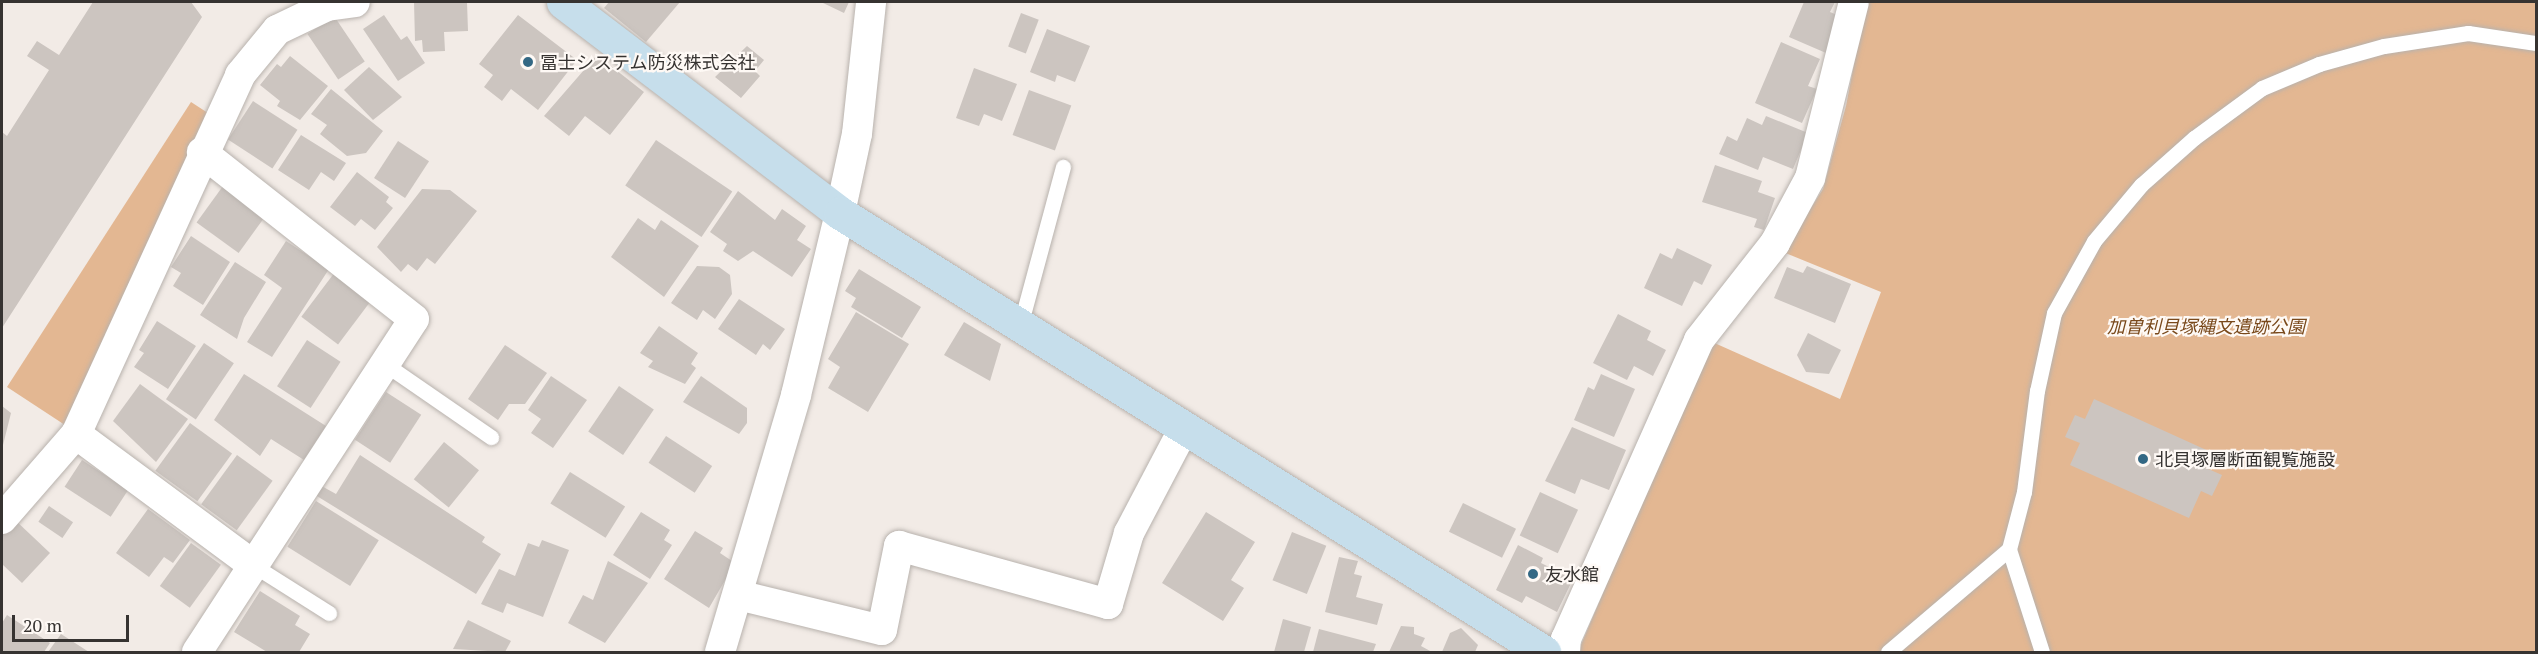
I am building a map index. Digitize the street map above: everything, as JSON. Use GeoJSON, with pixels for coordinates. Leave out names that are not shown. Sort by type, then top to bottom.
{"type":"FeatureCollection","features":[{"type":"Feature","properties":{"kind":"street"},"geometry":{"type":"LineString","coordinates":[[2,519],[76,434],[104,380],[202,152],[240,75],[277,30],[327,6],[354,2]]}},
{"type":"Feature","properties":{"kind":"street"},"geometry":{"type":"LineString","coordinates":[[563,2],[840,213],[1019,329],[1543,652]]}},
{"type":"Feature","properties":{"kind":"street"},"geometry":{"type":"LineString","coordinates":[[720,652],[796,395],[840,213],[857,134],[871,2]]}},
{"type":"Feature","properties":{"kind":"street"},"geometry":{"type":"LineString","coordinates":[[1565,652],[1566,639],[1699,340],[1775,243],[1810,178],[1854,2]]}},
{"type":"Feature","properties":{"kind":"street"},"geometry":{"type":"LineString","coordinates":[[196,652],[414,319],[202,152]]}},
{"type":"Feature","properties":{"kind":"street"},"geometry":{"type":"LineString","coordinates":[[738,595],[882,630],[900,546],[1108,604],[1129,533],[1183,430]]}},
{"type":"Feature","properties":{"kind":"street"},"geometry":{"type":"LineString","coordinates":[[76,434],[253,565]]}},
{"type":"Feature","properties":{"kind":"lane"},"geometry":{"type":"LineString","coordinates":[[2042,652],[2009,549],[2024,492],[2037,391],[2054,313],[2094,241],[2141,185],[2194,138],[2262,88],[2319,64],[2384,46],[2468,33],[2536,43]]}},
{"type":"Feature","properties":{"kind":"lane"},"geometry":{"type":"LineString","coordinates":[[1019,329],[1063,167]]}},
{"type":"Feature","properties":{"kind":"lane"},"geometry":{"type":"LineString","coordinates":[[384,364],[491,437]]}},
{"type":"Feature","properties":{"kind":"lane"},"geometry":{"type":"LineString","coordinates":[[1888,652],[2009,549]]}},
{"type":"Feature","properties":{"kind":"lane"},"geometry":{"type":"LineString","coordinates":[[253,565],[329,613]]}},
{"type":"Feature","properties":{"kind":"green space","name":"加曽利貝塚縄文遺跡公園"},"geometry":{"type":"Polygon","coordinates":[[[1866,2],[2536,2],[2536,652],[1578,652],[1710,341],[1840,399],[1881,292],[1783,252],[1823,189],[1846,106],[1866,2]]]}},
{"type":"Feature","properties":{"kind":"green space"},"geometry":{"type":"Polygon","coordinates":[[[191,102],[211,115],[68,427],[7,387],[191,102]]]}},
{"type":"Feature","properties":{"kind":"building"},"geometry":{"type":"Polygon","coordinates":[[[93,2],[191,2],[202,17],[2,328],[2,132],[7,136],[49,70],[27,56],[37,41],[59,55],[93,2]]]}},
{"type":"Feature","properties":{"kind":"building"},"geometry":{"type":"Polygon","coordinates":[[[414,2],[467,2],[468,31],[444,32],[445,51],[423,52],[422,40],[415,41],[414,2]]]}},
{"type":"Feature","properties":{"kind":"building"},"geometry":{"type":"Polygon","coordinates":[[[609,2],[680,2],[646,42],[604,8],[609,2]]]}},
{"type":"Feature","properties":{"kind":"building"},"geometry":{"type":"Polygon","coordinates":[[[821,2],[849,2],[844,13],[821,2]]]}},
{"type":"Feature","properties":{"kind":"building"},"geometry":{"type":"Polygon","coordinates":[[[1804,2],[1835,2],[1830,12],[1842,17],[1826,53],[1789,37],[1804,2]]]}},
{"type":"Feature","properties":{"kind":"building"},"geometry":{"type":"Polygon","coordinates":[[[1021,13],[1039,20],[1026,53],[1008,47],[1021,13]]]}},
{"type":"Feature","properties":{"kind":"building"},"geometry":{"type":"Polygon","coordinates":[[[384,15],[401,40],[407,36],[425,63],[398,81],[363,29],[384,15]]]}},
{"type":"Feature","properties":{"kind":"building","name":"冨士システム防災株式会社"},"geometry":{"type":"Polygon","coordinates":[[[518,15],[577,60],[538,110],[511,89],[502,101],[484,87],[493,75],[479,64],[518,15]]]}},
{"type":"Feature","properties":{"kind":"building"},"geometry":{"type":"Polygon","coordinates":[[[334,16],[365,62],[338,79],[307,34],[334,16]]]}},
{"type":"Feature","properties":{"kind":"building"},"geometry":{"type":"Polygon","coordinates":[[[1047,29],[1090,46],[1075,82],[1057,75],[1055,82],[1030,72],[1047,29]]]}},
{"type":"Feature","properties":{"kind":"building"},"geometry":{"type":"Polygon","coordinates":[[[1781,42],[1820,59],[1808,86],[1817,89],[1802,123],[1755,103],[1781,42]]]}},
{"type":"Feature","properties":{"kind":"building"},"geometry":{"type":"Polygon","coordinates":[[[747,46],[764,60],[755,71],[760,76],[741,98],[715,77],[747,46]]]}},
{"type":"Feature","properties":{"kind":"building"},"geometry":{"type":"Polygon","coordinates":[[[597,55],[644,92],[610,135],[585,116],[569,136],[544,116],[597,55]]]}},
{"type":"Feature","properties":{"kind":"building"},"geometry":{"type":"Polygon","coordinates":[[[290,56],[328,86],[300,120],[277,106],[280,101],[260,85],[277,64],[281,67],[290,56]]]}},
{"type":"Feature","properties":{"kind":"building"},"geometry":{"type":"Polygon","coordinates":[[[369,67],[402,97],[373,120],[344,90],[369,67]]]}},
{"type":"Feature","properties":{"kind":"building"},"geometry":{"type":"Polygon","coordinates":[[[974,68],[1017,84],[1002,121],[984,114],[979,126],[956,118],[974,68]]]}},
{"type":"Feature","properties":{"kind":"building"},"geometry":{"type":"Polygon","coordinates":[[[331,89],[383,131],[366,153],[347,156],[320,134],[327,125],[311,114],[331,89]]]}},
{"type":"Feature","properties":{"kind":"building"},"geometry":{"type":"Polygon","coordinates":[[[1029,90],[1071,105],[1055,150],[1013,135],[1029,90]]]}},
{"type":"Feature","properties":{"kind":"building"},"geometry":{"type":"Polygon","coordinates":[[[253,101],[297,130],[272,168],[228,140],[253,101]]]}},
{"type":"Feature","properties":{"kind":"building"},"geometry":{"type":"Polygon","coordinates":[[[1766,116],[1808,133],[1793,169],[1763,157],[1758,170],[1719,154],[1727,136],[1737,141],[1747,118],[1762,125],[1766,116]]]}},
{"type":"Feature","properties":{"kind":"building"},"geometry":{"type":"Polygon","coordinates":[[[301,135],[346,163],[334,181],[321,172],[309,190],[278,170],[301,135]]]}},
{"type":"Feature","properties":{"kind":"building"},"geometry":{"type":"Polygon","coordinates":[[[656,140],[732,191],[702,237],[625,186],[656,140]]]}},
{"type":"Feature","properties":{"kind":"building"},"geometry":{"type":"Polygon","coordinates":[[[398,141],[429,161],[405,198],[374,178],[398,141]]]}},
{"type":"Feature","properties":{"kind":"building"},"geometry":{"type":"Polygon","coordinates":[[[1715,165],[1762,181],[1758,192],[1775,198],[1764,230],[1754,227],[1757,219],[1702,202],[1715,165]]]}},
{"type":"Feature","properties":{"kind":"building"},"geometry":{"type":"Polygon","coordinates":[[[357,172],[389,197],[386,202],[393,208],[375,230],[361,219],[355,226],[330,207],[357,172]]]}},
{"type":"Feature","properties":{"kind":"building"},"geometry":{"type":"Polygon","coordinates":[[[223,186],[265,217],[239,253],[197,222],[223,186]]]}},
{"type":"Feature","properties":{"kind":"building"},"geometry":{"type":"Polygon","coordinates":[[[422,189],[450,190],[477,211],[435,264],[427,258],[417,271],[408,264],[401,272],[377,247],[422,189]]]}},
{"type":"Feature","properties":{"kind":"building"},"geometry":{"type":"Polygon","coordinates":[[[738,191],[775,220],[782,209],[806,226],[797,240],[811,249],[792,277],[753,251],[738,261],[723,251],[727,244],[710,232],[738,191]]]}},
{"type":"Feature","properties":{"kind":"building"},"geometry":{"type":"Polygon","coordinates":[[[638,218],[655,230],[661,220],[699,246],[664,297],[611,257],[638,218]]]}},
{"type":"Feature","properties":{"kind":"building"},"geometry":{"type":"Polygon","coordinates":[[[191,236],[230,262],[203,305],[173,286],[181,273],[171,267],[191,236]]]}},
{"type":"Feature","properties":{"kind":"building"},"geometry":{"type":"Polygon","coordinates":[[[286,241],[329,269],[272,357],[247,342],[282,288],[264,275],[286,241]]]}},
{"type":"Feature","properties":{"kind":"building"},"geometry":{"type":"Polygon","coordinates":[[[1677,248],[1712,265],[1702,285],[1694,281],[1682,306],[1644,288],[1660,253],[1672,259],[1677,248]]]}},
{"type":"Feature","properties":{"kind":"building"},"geometry":{"type":"Polygon","coordinates":[[[235,262],[266,282],[244,318],[237,339],[200,315],[235,262]]]}},
{"type":"Feature","properties":{"kind":"building"},"geometry":{"type":"Polygon","coordinates":[[[697,266],[719,267],[730,275],[732,294],[715,319],[703,310],[697,320],[671,303],[697,266]]]}},
{"type":"Feature","properties":{"kind":"building"},"geometry":{"type":"Polygon","coordinates":[[[1807,266],[1851,284],[1835,323],[1774,298],[1787,267],[1803,273],[1807,266]]]}},
{"type":"Feature","properties":{"kind":"building"},"geometry":{"type":"Polygon","coordinates":[[[859,269],[921,307],[902,338],[851,307],[856,298],[845,291],[859,269]]]}},
{"type":"Feature","properties":{"kind":"building"},"geometry":{"type":"Polygon","coordinates":[[[335,272],[372,300],[338,344],[301,317],[335,272]]]}},
{"type":"Feature","properties":{"kind":"building"},"geometry":{"type":"Polygon","coordinates":[[[739,299],[785,329],[770,350],[763,344],[756,355],[718,329],[739,299]]]}},
{"type":"Feature","properties":{"kind":"building"},"geometry":{"type":"Polygon","coordinates":[[[856,312],[909,344],[868,412],[828,388],[840,367],[828,359],[856,312]]]}},
{"type":"Feature","properties":{"kind":"building"},"geometry":{"type":"Polygon","coordinates":[[[1618,314],[1651,331],[1647,340],[1666,350],[1653,376],[1634,366],[1627,380],[1593,363],[1618,314]]]}},
{"type":"Feature","properties":{"kind":"building"},"geometry":{"type":"Polygon","coordinates":[[[157,321],[196,346],[168,389],[134,367],[144,353],[139,350],[157,321]]]}},
{"type":"Feature","properties":{"kind":"building"},"geometry":{"type":"Polygon","coordinates":[[[964,322],[1001,344],[990,381],[944,355],[964,322]]]}},
{"type":"Feature","properties":{"kind":"building"},"geometry":{"type":"Polygon","coordinates":[[[659,326],[698,353],[691,364],[696,368],[685,384],[648,367],[653,361],[640,353],[659,326]]]}},
{"type":"Feature","properties":{"kind":"building"},"geometry":{"type":"Polygon","coordinates":[[[1808,333],[1841,350],[1829,374],[1806,372],[1797,355],[1808,333]]]}},
{"type":"Feature","properties":{"kind":"building"},"geometry":{"type":"Polygon","coordinates":[[[307,340],[341,362],[311,408],[277,386],[307,340]]]}},
{"type":"Feature","properties":{"kind":"building"},"geometry":{"type":"Polygon","coordinates":[[[204,343],[234,363],[196,420],[166,399],[204,343]]]}},
{"type":"Feature","properties":{"kind":"building"},"geometry":{"type":"Polygon","coordinates":[[[505,345],[547,373],[525,404],[509,404],[498,420],[468,399],[505,345]]]}},
{"type":"Feature","properties":{"kind":"building"},"geometry":{"type":"Polygon","coordinates":[[[244,374],[326,426],[304,460],[271,439],[260,456],[214,420],[244,374]]]}},
{"type":"Feature","properties":{"kind":"building"},"geometry":{"type":"Polygon","coordinates":[[[1601,374],[1635,389],[1614,437],[1574,420],[1588,387],[1594,390],[1601,374]]]}},
{"type":"Feature","properties":{"kind":"building"},"geometry":{"type":"Polygon","coordinates":[[[551,376],[587,400],[553,448],[531,433],[541,419],[528,410],[551,376]]]}},
{"type":"Feature","properties":{"kind":"building"},"geometry":{"type":"Polygon","coordinates":[[[701,376],[747,408],[747,423],[739,434],[683,402],[701,376]]]}},
{"type":"Feature","properties":{"kind":"building"},"geometry":{"type":"Polygon","coordinates":[[[140,384],[188,419],[156,462],[113,421],[140,384]]]}},
{"type":"Feature","properties":{"kind":"building"},"geometry":{"type":"Polygon","coordinates":[[[619,386],[654,409],[623,455],[588,432],[619,386]]]}},
{"type":"Feature","properties":{"kind":"building"},"geometry":{"type":"Polygon","coordinates":[[[386,392],[421,415],[390,463],[355,440],[386,392]]]}},
{"type":"Feature","properties":{"kind":"building"},"geometry":{"type":"Polygon","coordinates":[[[2094,399],[2213,453],[2206,468],[2222,475],[2212,496],[2201,491],[2189,518],[2070,465],[2080,443],[2065,437],[2075,415],[2085,419],[2094,399]]]}},
{"type":"Feature","properties":{"kind":"building"},"geometry":{"type":"Polygon","coordinates":[[[2,406],[11,413],[2,449],[2,406]]]}},
{"type":"Feature","properties":{"kind":"building"},"geometry":{"type":"Polygon","coordinates":[[[190,423],[232,454],[197,501],[155,471],[190,423]]]}},
{"type":"Feature","properties":{"kind":"building"},"geometry":{"type":"Polygon","coordinates":[[[1572,427],[1626,450],[1609,490],[1581,479],[1575,494],[1545,481],[1572,427]]]}},
{"type":"Feature","properties":{"kind":"building"},"geometry":{"type":"Polygon","coordinates":[[[666,436],[712,466],[695,493],[649,463],[666,436]]]}},
{"type":"Feature","properties":{"kind":"building"},"geometry":{"type":"Polygon","coordinates":[[[444,442],[479,470],[449,508],[414,479],[444,442]]]}},
{"type":"Feature","properties":{"kind":"building"},"geometry":{"type":"Polygon","coordinates":[[[237,455],[273,481],[237,530],[201,504],[237,455]]]}},
{"type":"Feature","properties":{"kind":"building"},"geometry":{"type":"Polygon","coordinates":[[[360,455],[485,537],[482,542],[501,554],[476,594],[312,493],[318,484],[336,494],[360,455]]]}},
{"type":"Feature","properties":{"kind":"building"},"geometry":{"type":"Polygon","coordinates":[[[82,460],[128,490],[111,517],[65,487],[82,460]]]}},
{"type":"Feature","properties":{"kind":"building"},"geometry":{"type":"Polygon","coordinates":[[[570,472],[625,506],[606,538],[550,503],[570,472]]]}},
{"type":"Feature","properties":{"kind":"building"},"geometry":{"type":"Polygon","coordinates":[[[1540,492],[1578,510],[1558,553],[1520,536],[1540,492]]]}},
{"type":"Feature","properties":{"kind":"building"},"geometry":{"type":"Polygon","coordinates":[[[316,501],[379,540],[350,586],[287,547],[316,501]]]}},
{"type":"Feature","properties":{"kind":"building"},"geometry":{"type":"Polygon","coordinates":[[[1463,503],[1516,529],[1502,558],[1449,532],[1463,503]]]}},
{"type":"Feature","properties":{"kind":"building"},"geometry":{"type":"Polygon","coordinates":[[[49,506],[73,522],[62,538],[38,522],[49,506]]]}},
{"type":"Feature","properties":{"kind":"building"},"geometry":{"type":"Polygon","coordinates":[[[148,509],[190,540],[173,563],[164,557],[149,577],[116,553],[148,509]]]}},
{"type":"Feature","properties":{"kind":"building"},"geometry":{"type":"Polygon","coordinates":[[[641,512],[670,530],[664,540],[672,545],[650,579],[613,555],[641,512]]]}},
{"type":"Feature","properties":{"kind":"building"},"geometry":{"type":"Polygon","coordinates":[[[1206,512],[1255,542],[1231,580],[1244,588],[1223,621],[1162,583],[1206,512]]]}},
{"type":"Feature","properties":{"kind":"building"},"geometry":{"type":"Polygon","coordinates":[[[14,519],[50,553],[22,583],[2,564],[2,532],[14,519]]]}},
{"type":"Feature","properties":{"kind":"building"},"geometry":{"type":"Polygon","coordinates":[[[695,531],[723,548],[720,553],[735,563],[709,608],[664,579],[695,531]]]}},
{"type":"Feature","properties":{"kind":"building"},"geometry":{"type":"Polygon","coordinates":[[[1292,532],[1326,546],[1307,594],[1273,580],[1292,532]]]}},
{"type":"Feature","properties":{"kind":"building"},"geometry":{"type":"Polygon","coordinates":[[[542,540],[569,550],[543,617],[507,603],[503,613],[481,604],[499,569],[515,576],[528,543],[539,547],[542,540]]]}},
{"type":"Feature","properties":{"kind":"building"},"geometry":{"type":"Polygon","coordinates":[[[191,543],[221,565],[190,608],[160,586],[191,543]]]}},
{"type":"Feature","properties":{"kind":"building","name":"友水館"},"geometry":{"type":"Polygon","coordinates":[[[1518,545],[1543,558],[1541,563],[1573,579],[1557,612],[1526,596],[1522,603],[1496,590],[1518,545]]]}},
{"type":"Feature","properties":{"kind":"building"},"geometry":{"type":"Polygon","coordinates":[[[1339,557],[1358,561],[1354,574],[1362,576],[1356,597],[1383,604],[1377,625],[1325,612],[1339,557]]]}},
{"type":"Feature","properties":{"kind":"building"},"geometry":{"type":"Polygon","coordinates":[[[608,561],[648,583],[605,643],[568,623],[583,595],[593,600],[608,561]]]}},
{"type":"Feature","properties":{"kind":"building"},"geometry":{"type":"Polygon","coordinates":[[[260,591],[300,616],[295,625],[310,634],[299,652],[267,652],[234,632],[260,591]]]}},
{"type":"Feature","properties":{"kind":"building"},"geometry":{"type":"Polygon","coordinates":[[[7,615],[50,643],[44,652],[2,652],[2,623],[7,615]]]}},
{"type":"Feature","properties":{"kind":"building"},"geometry":{"type":"Polygon","coordinates":[[[1283,619],[1311,627],[1304,652],[1274,652],[1283,619]]]}},
{"type":"Feature","properties":{"kind":"building"},"geometry":{"type":"Polygon","coordinates":[[[468,620],[511,641],[505,652],[453,649],[468,620]]]}},
{"type":"Feature","properties":{"kind":"building"},"geometry":{"type":"Polygon","coordinates":[[[1401,626],[1414,627],[1414,634],[1425,638],[1421,646],[1432,652],[1389,652],[1401,626]]]}},
{"type":"Feature","properties":{"kind":"building"},"geometry":{"type":"Polygon","coordinates":[[[1461,628],[1478,645],[1475,652],[1442,652],[1450,633],[1461,628]]]}},
{"type":"Feature","properties":{"kind":"building"},"geometry":{"type":"Polygon","coordinates":[[[1319,629],[1376,644],[1373,652],[1313,652],[1319,629]]]}},
{"type":"Feature","properties":{"kind":"building"},"geometry":{"type":"Polygon","coordinates":[[[61,634],[89,652],[48,652],[61,634]]]}},
{"type":"Feature","properties":{"kind":"place","name":"冨士システム防災株式会社"},"geometry":{"type":"Point","coordinates":[528,62]}},
{"type":"Feature","properties":{"kind":"place","name":"北貝塚層断面観覧施設"},"geometry":{"type":"Point","coordinates":[2143,459]}},
{"type":"Feature","properties":{"kind":"place","name":"友水館"},"geometry":{"type":"Point","coordinates":[1533,574]}}]}
